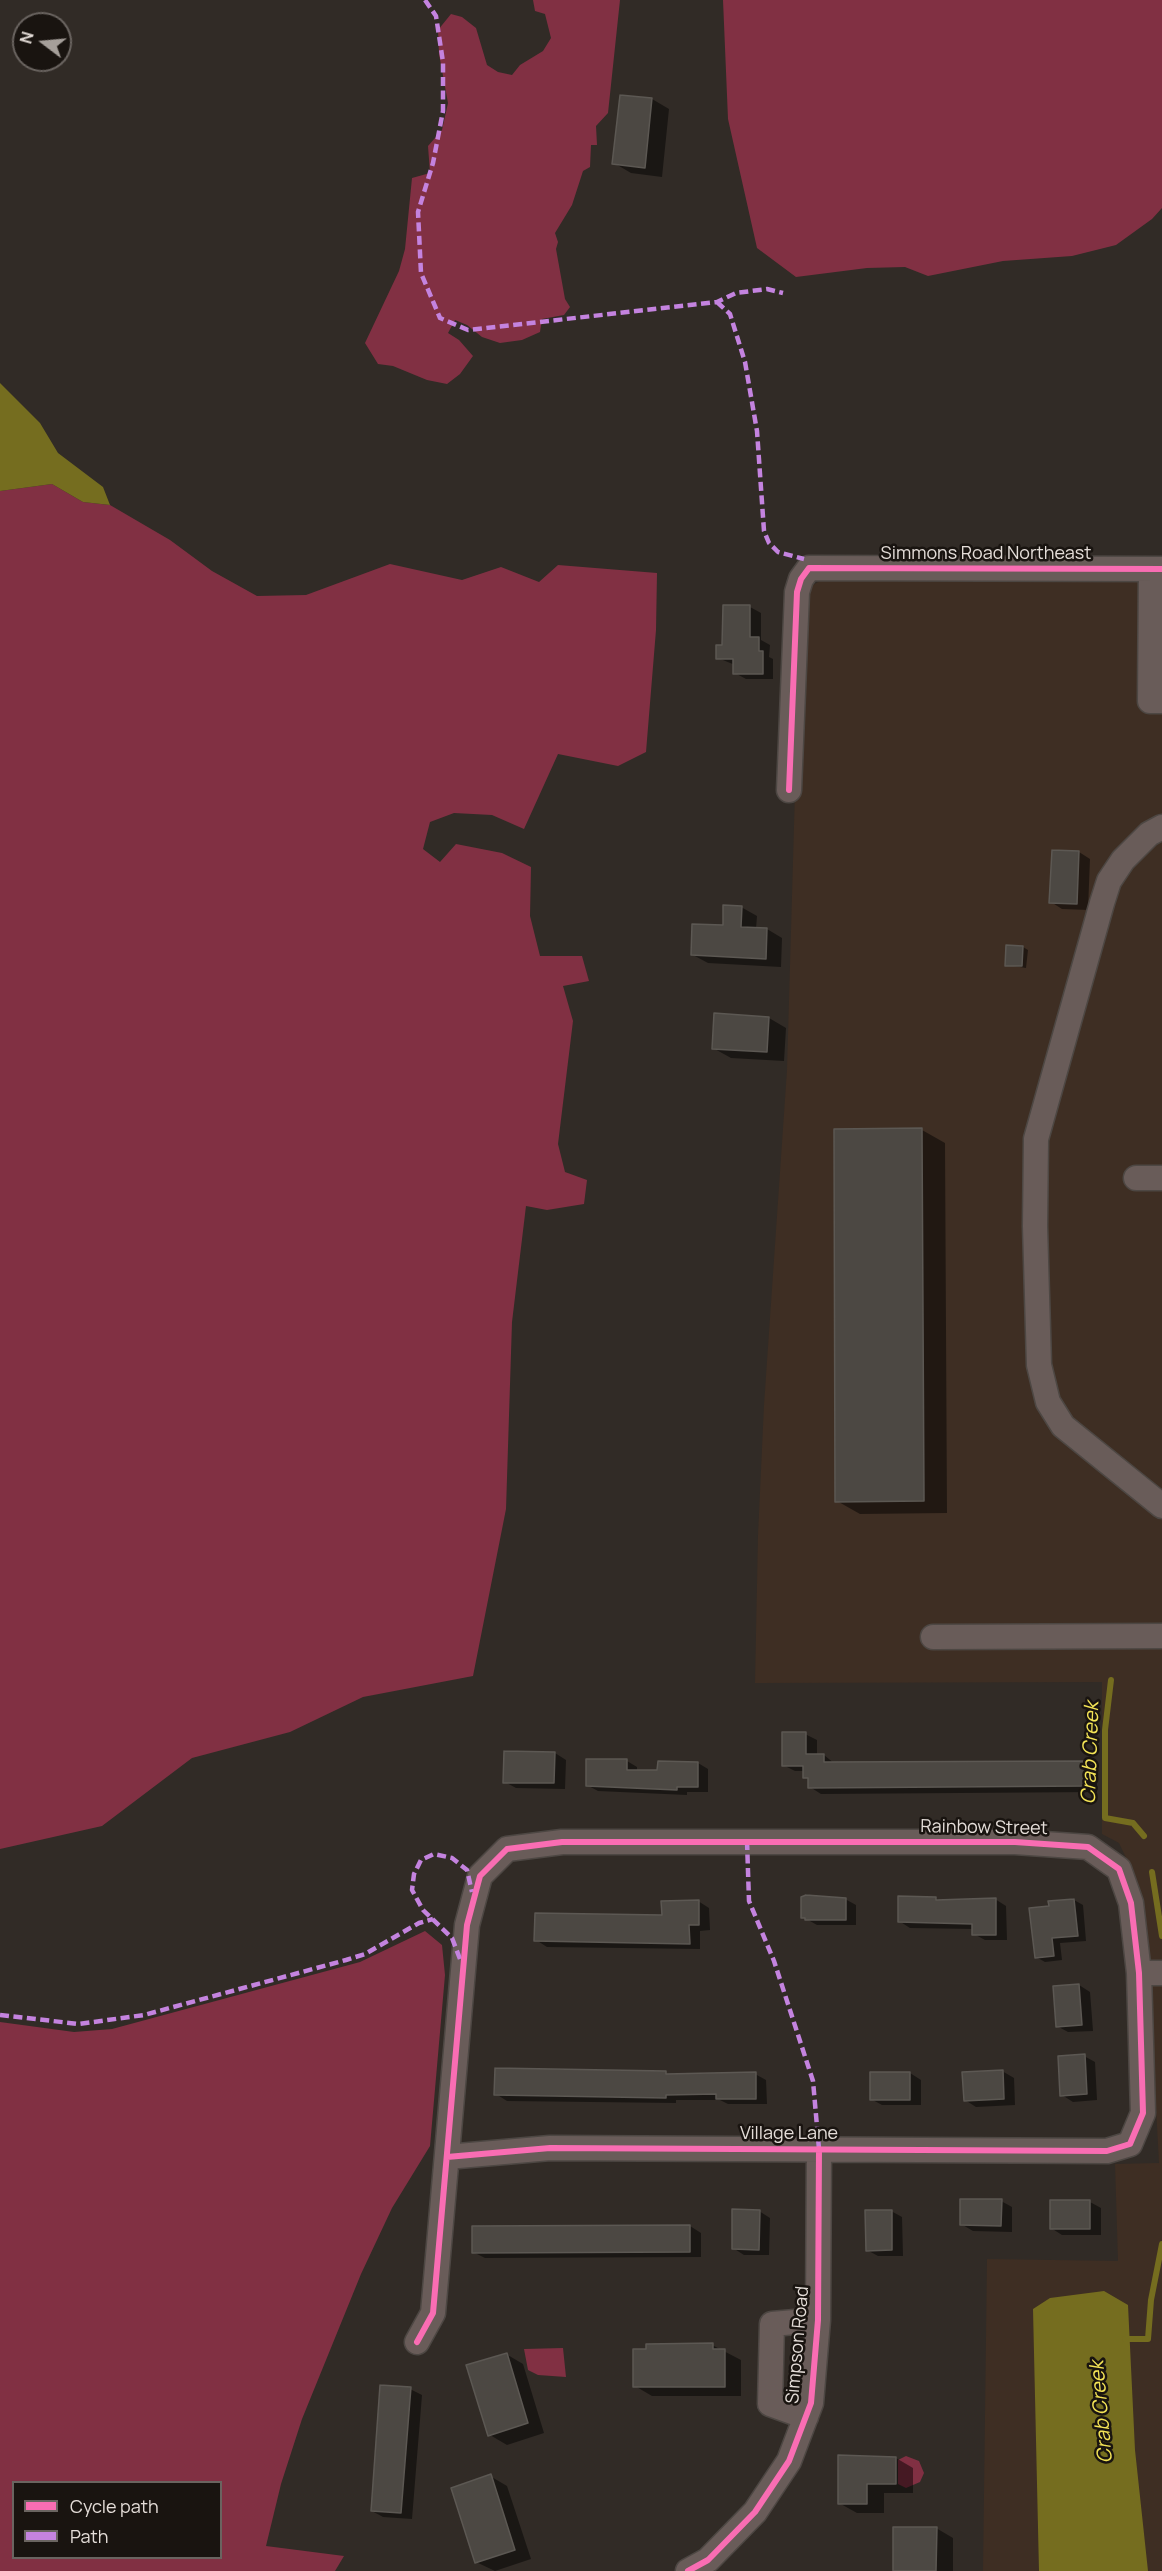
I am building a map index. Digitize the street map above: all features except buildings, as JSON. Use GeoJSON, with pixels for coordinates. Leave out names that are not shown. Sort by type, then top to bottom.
{"type":"FeatureCollection","features":[{"type":"Feature","properties":{"kind":"street","name":"Simmons Road Northeast"},"geometry":{"type":"LineString","coordinates":[[789,790],[797,592],[801,579],[809,568],[1156,569]]}},
{"type":"Feature","properties":{"kind":"street"},"geometry":{"type":"LineString","coordinates":[[1156,569],[1150,701],[1162,701]]}},
{"type":"Feature","properties":{"kind":"street"},"geometry":{"type":"LineString","coordinates":[[1162,827],[1149,834],[1123,860],[1109,881],[1036,1139],[1035,1226],[1039,1365],[1048,1402],[1063,1426],[1162,1506]]}},
{"type":"Feature","properties":{"kind":"street"},"geometry":{"type":"LineString","coordinates":[[1136,1178],[1162,1178]]}},
{"type":"Feature","properties":{"kind":"street"},"geometry":{"type":"LineString","coordinates":[[933,1638],[1162,1636]]}},
{"type":"Feature","properties":{"kind":"street","name":"Rainbow Street"},"geometry":{"type":"LineString","coordinates":[[447,2157],[467,1925],[480,1876],[507,1849],[562,1842],[1015,1842],[1088,1847],[1119,1869],[1151,1973],[1143,2113],[1131,2144]]}},
{"type":"Feature","properties":{"kind":"street","name":"Village Lane"},"geometry":{"type":"LineString","coordinates":[[447,2157],[550,2148],[1107,2151],[1131,2144]]}},
{"type":"Feature","properties":{"kind":"street","name":"Simpson Road"},"geometry":{"type":"LineString","coordinates":[[688,2571],[708,2560],[755,2512],[789,2461],[811,2403],[818,2320],[819,2149]]}},
{"type":"Feature","properties":{"kind":"street"},"geometry":{"type":"LineString","coordinates":[[417,2342],[433,2313],[447,2157]]}},
{"type":"Feature","properties":{"kind":"street"},"geometry":{"type":"LineString","coordinates":[[806,2417],[770,2404],[772,2324],[818,2320]]}},
{"type":"Feature","properties":{"kind":"shaded area"},"geometry":{"type":"Polygon","coordinates":[[[533,0],[620,0],[608,113],[596,126],[597,145],[591,145],[590,167],[583,171],[572,205],[555,233],[565,299],[570,307],[564,315],[542,319],[540,332],[522,340],[500,343],[482,337],[467,325],[455,320],[448,333],[459,340],[473,356],[460,374],[447,384],[427,380],[393,366],[378,364],[365,343],[399,271],[405,249],[412,178],[430,173],[428,146],[442,130],[448,103],[439,54],[438,30],[451,14],[462,17],[476,28],[487,65],[498,72],[512,75],[520,65],[543,51],[551,38],[545,14],[535,11],[533,0]]]}},
{"type":"Feature","properties":{"kind":"shaded area"},"geometry":{"type":"Polygon","coordinates":[[[723,0],[1162,0],[1162,208],[1152,219],[1116,245],[1072,256],[1003,261],[928,276],[905,267],[867,268],[796,277],[757,248],[728,119],[723,0]]]}},
{"type":"Feature","properties":{"kind":"shaded area"},"geometry":{"type":"Polygon","coordinates":[[[52,484],[83,502],[110,505],[170,540],[212,571],[257,596],[306,595],[390,564],[462,580],[501,567],[539,582],[558,565],[657,573],[656,630],[646,752],[618,766],[558,754],[524,829],[492,815],[454,813],[430,822],[423,849],[440,862],[456,844],[502,853],[531,867],[530,916],[540,956],[582,956],[589,981],[563,986],[573,1021],[558,1144],[565,1172],[587,1180],[584,1204],[547,1210],[526,1206],[512,1322],[506,1509],[473,1676],[363,1697],[290,1732],[192,1758],[102,1826],[0,1849],[0,491],[52,484]]]}},
{"type":"Feature","properties":{"kind":"shaded area"},"geometry":{"type":"Polygon","coordinates":[[[826,578],[1162,578],[1162,2571],[983,2571],[987,2259],[1118,2261],[1115,2164],[1159,2163],[1151,2013],[1136,1879],[1119,1843],[1102,1834],[1102,1682],[755,1683],[764,1405],[787,1070],[796,756],[809,587],[826,578]]]}},
{"type":"Feature","properties":{"kind":"shaded area"},"geometry":{"type":"Polygon","coordinates":[[[425,1931],[442,1945],[445,1975],[430,2146],[392,2208],[361,2274],[302,2419],[281,2484],[266,2546],[344,2556],[335,2571],[0,2571],[0,2022],[74,2032],[112,2029],[360,1962],[425,1931]]]}},
{"type":"Feature","properties":{"kind":"shaded area"},"geometry":{"type":"Polygon","coordinates":[[[563,2348],[566,2377],[538,2375],[528,2370],[524,2349],[563,2348]]]}},
{"type":"Feature","properties":{"kind":"shaded area"},"geometry":{"type":"Polygon","coordinates":[[[906,2456],[919,2461],[924,2473],[920,2482],[906,2488],[898,2484],[898,2460],[906,2456]]]}},
{"type":"Feature","properties":{"kind":"water"},"geometry":{"type":"Polygon","coordinates":[[[0,383],[40,423],[58,453],[103,487],[110,505],[83,502],[52,484],[0,491],[0,383]]]}},
{"type":"Feature","properties":{"kind":"water"},"geometry":{"type":"Polygon","coordinates":[[[1104,2291],[1128,2305],[1135,2450],[1148,2571],[1039,2571],[1033,2309],[1050,2298],[1104,2291]]]}},
{"type":"Feature","properties":{"kind":"waterway","name":"Crab Creek"},"geometry":{"type":"LineString","coordinates":[[1111,1680],[1105,1730],[1105,1818],[1133,1823],[1144,1836]]}},
{"type":"Feature","properties":{"kind":"waterway","name":"Crab Creek"},"geometry":{"type":"LineString","coordinates":[[1152,1872],[1162,1936]]}},
{"type":"Feature","properties":{"kind":"waterway","name":"Crab Creek"},"geometry":{"type":"LineString","coordinates":[[1125,2339],[1148,2339],[1151,2300],[1162,2244]]}},
{"type":"Feature","properties":{"kind":"marked path"},"geometry":{"type":"LineString","coordinates":[[425,0],[436,16],[443,62],[443,111],[433,163],[418,212],[421,273],[440,318],[468,330],[717,302],[736,293],[767,289],[783,293]]}},
{"type":"Feature","properties":{"kind":"marked path"},"geometry":{"type":"LineString","coordinates":[[717,302],[730,314],[745,362],[757,431],[764,531],[769,543],[778,552],[804,559]]}},
{"type":"Feature","properties":{"kind":"marked path"},"geometry":{"type":"LineString","coordinates":[[747,1841],[749,1901],[774,1961],[813,2081],[819,2149]]}},
{"type":"Feature","properties":{"kind":"marked path"},"geometry":{"type":"LineString","coordinates":[[460,1959],[452,1938],[423,1910],[412,1890],[414,1874],[421,1860],[434,1854],[452,1858],[467,1870],[472,1892]]}},
{"type":"Feature","properties":{"kind":"marked path"},"geometry":{"type":"LineString","coordinates":[[0,2015],[79,2024],[144,2015],[365,1954],[419,1923],[433,1919]]}},
{"type":"Feature","properties":{"kind":"cycle path"},"geometry":{"type":"LineString","coordinates":[[789,790],[797,592],[801,579],[809,568],[1162,569]]}},
{"type":"Feature","properties":{"kind":"cycle path"},"geometry":{"type":"LineString","coordinates":[[417,2342],[433,2313],[467,1925],[480,1876],[507,1849],[562,1842],[1015,1842],[1088,1847],[1119,1869],[1131,1903],[1139,1973],[1143,2113],[1130,2144],[1107,2151],[550,2148],[447,2157]]}},
{"type":"Feature","properties":{"kind":"cycle path"},"geometry":{"type":"LineString","coordinates":[[688,2571],[708,2560],[755,2512],[789,2461],[811,2403],[818,2320],[819,2149]]}}]}
